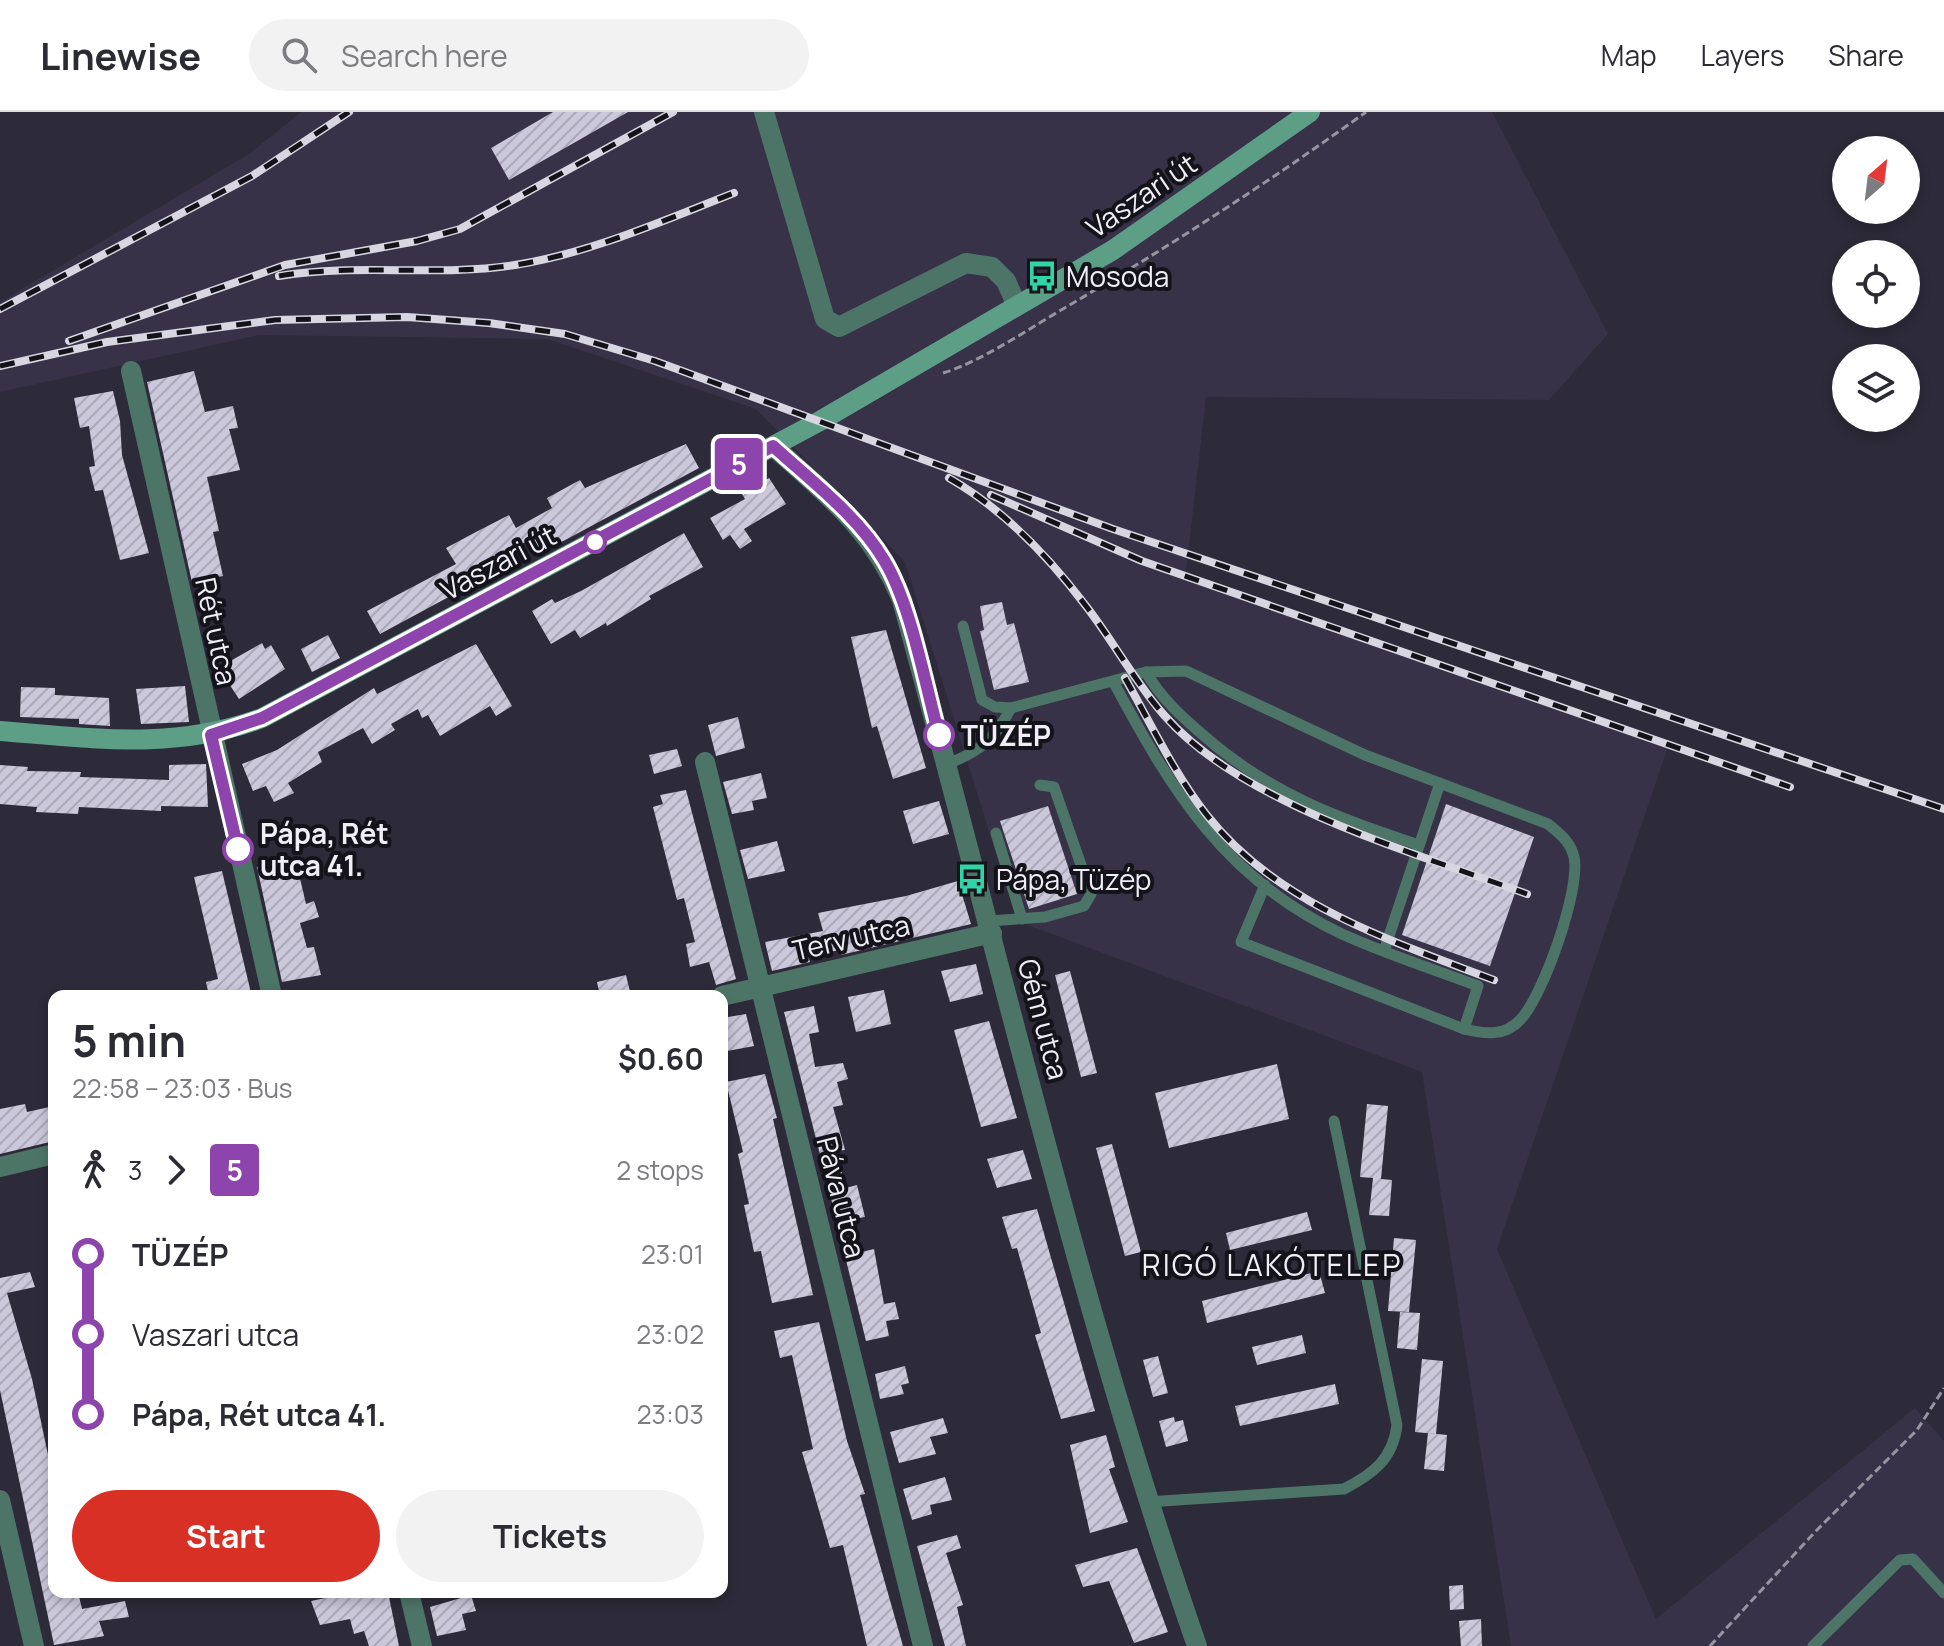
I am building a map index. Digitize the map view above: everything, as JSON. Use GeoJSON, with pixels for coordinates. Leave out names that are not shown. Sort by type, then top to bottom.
{"type":"FeatureCollection","features":[{"type":"Feature","properties":{"kind":"main road","name":"Vaszari út"},"geometry":{"type":"LineString","coordinates":[[0,731],[134,741],[211,735],[262,718],[773,446],[1017,306],[1113,250],[1310,112]]}},
{"type":"Feature","properties":{"kind":"street"},"geometry":{"type":"LineString","coordinates":[[764,112],[825,319],[839,327],[966,263],[992,267],[1006,281],[1017,306]]}},
{"type":"Feature","properties":{"kind":"street","name":"Rét utca"},"geometry":{"type":"LineString","coordinates":[[131,371],[271,990]]}},
{"type":"Feature","properties":{"kind":"street","name":"Gém utca"},"geometry":{"type":"LineString","coordinates":[[773,446],[857,524],[887,564],[902,600],[1147,1502],[1197,1646]]}},
{"type":"Feature","properties":{"kind":"street","name":"Páva utca"},"geometry":{"type":"LineString","coordinates":[[705,762],[923,1646]]}},
{"type":"Feature","properties":{"kind":"street","name":"Terv utca"},"geometry":{"type":"LineString","coordinates":[[728,995],[990,927]]}},
{"type":"Feature","properties":{"kind":"street"},"geometry":{"type":"LineString","coordinates":[[0,1167],[48,1155]]}},
{"type":"Feature","properties":{"kind":"street"},"geometry":{"type":"LineString","coordinates":[[0,1500],[34,1646]]}},
{"type":"Feature","properties":{"kind":"street"},"geometry":{"type":"LineString","coordinates":[[410,1598],[422,1646]]}},
{"type":"Feature","properties":{"kind":"lane"},"geometry":{"type":"LineString","coordinates":[[963,626],[982,700],[995,707],[1011,708],[1146,672],[1186,671],[1259,707],[1439,786],[1548,824],[1568,841],[1574,860],[1573,896],[1543,978],[1522,1019],[1507,1029],[1488,1035],[1464,1029],[1241,942],[1265,885]]}},
{"type":"Feature","properties":{"kind":"lane"},"geometry":{"type":"LineString","coordinates":[[1146,672],[1154,687],[1182,717],[1235,763],[1270,786],[1333,816],[1419,845]]}},
{"type":"Feature","properties":{"kind":"lane"},"geometry":{"type":"LineString","coordinates":[[1114,683],[1160,768],[1195,819],[1227,854],[1265,885],[1341,933],[1478,986],[1464,1029]]}},
{"type":"Feature","properties":{"kind":"lane"},"geometry":{"type":"LineString","coordinates":[[947,764],[984,746],[1000,729],[1011,708]]}},
{"type":"Feature","properties":{"kind":"lane"},"geometry":{"type":"LineString","coordinates":[[990,927],[1084,906],[1091,894],[1054,787],[1040,785]]}},
{"type":"Feature","properties":{"kind":"lane"},"geometry":{"type":"LineString","coordinates":[[1384,951],[1439,786]]}},
{"type":"Feature","properties":{"kind":"lane"},"geometry":{"type":"LineString","coordinates":[[996,833],[1022,919]]}},
{"type":"Feature","properties":{"kind":"lane"},"geometry":{"type":"LineString","coordinates":[[1147,1502],[1344,1489],[1372,1474],[1394,1447],[1397,1425],[1334,1121]]}},
{"type":"Feature","properties":{"kind":"lane"},"geometry":{"type":"LineString","coordinates":[[1813,1646],[1900,1560],[1913,1559],[1944,1593]]}},
{"type":"Feature","properties":{"kind":"path"},"geometry":{"type":"LineString","coordinates":[[931,373],[946,373],[1163,250],[1282,173],[1366,112]]}},
{"type":"Feature","properties":{"kind":"path"},"geometry":{"type":"LineString","coordinates":[[1710,1646],[1814,1533],[1917,1430],[1944,1388]]}},
{"type":"Feature","properties":{"kind":"shaded area"},"geometry":{"type":"Polygon","coordinates":[[[301,112],[1492,112],[1608,334],[1549,400],[1206,397],[1186,572],[1669,744],[1497,1249],[1656,1619],[1915,1408],[1944,1441],[1944,1646],[1511,1646],[1422,1072],[1017,921],[905,562],[756,409],[547,339],[259,335],[0,392],[0,302],[252,152],[301,112]]]}},
{"type":"Feature","properties":{"kind":"building"},"geometry":{"type":"Polygon","coordinates":[[[553,112],[628,112],[509,180],[491,148],[553,112]]]}},
{"type":"Feature","properties":{"kind":"building"},"geometry":{"type":"Polygon","coordinates":[[[194,371],[205,412],[233,406],[238,428],[229,429],[240,470],[207,477],[219,531],[213,532],[223,576],[192,582],[147,382],[194,371]]]}},
{"type":"Feature","properties":{"kind":"building"},"geometry":{"type":"Polygon","coordinates":[[[113,391],[120,421],[122,455],[149,553],[120,560],[103,490],[95,491],[89,467],[95,466],[89,426],[80,428],[74,398],[113,391]]]}},
{"type":"Feature","properties":{"kind":"building"},"geometry":{"type":"Polygon","coordinates":[[[686,444],[699,468],[538,554],[529,540],[488,562],[495,572],[380,634],[367,611],[456,564],[446,548],[509,515],[516,528],[552,508],[547,498],[580,480],[585,488],[686,444]]]}},
{"type":"Feature","properties":{"kind":"building"},"geometry":{"type":"Polygon","coordinates":[[[769,478],[786,504],[744,529],[752,541],[740,549],[730,535],[723,540],[710,518],[745,499],[742,494],[769,478]]]}},
{"type":"Feature","properties":{"kind":"building"},"geometry":{"type":"Polygon","coordinates":[[[684,533],[703,567],[649,596],[651,599],[607,626],[606,623],[580,638],[575,630],[551,644],[532,611],[552,599],[555,603],[581,591],[684,533]]]}},
{"type":"Feature","properties":{"kind":"building"},"geometry":{"type":"Polygon","coordinates":[[[1002,602],[1007,625],[1014,623],[1029,682],[994,690],[980,631],[984,630],[980,606],[1002,602]]]}},
{"type":"Feature","properties":{"kind":"building"},"geometry":{"type":"Polygon","coordinates":[[[886,630],[926,768],[893,779],[877,726],[872,728],[851,637],[886,630]]]}},
{"type":"Feature","properties":{"kind":"building"},"geometry":{"type":"Polygon","coordinates":[[[328,635],[340,658],[312,672],[301,649],[328,635]]]}},
{"type":"Feature","properties":{"kind":"building"},"geometry":{"type":"Polygon","coordinates":[[[262,643],[265,649],[271,645],[285,669],[239,699],[222,673],[229,669],[225,664],[262,643]]]}},
{"type":"Feature","properties":{"kind":"building"},"geometry":{"type":"Polygon","coordinates":[[[476,644],[512,706],[496,716],[490,706],[440,736],[428,715],[422,718],[418,709],[391,724],[395,730],[372,744],[363,728],[318,752],[322,762],[288,783],[294,793],[274,802],[266,786],[253,791],[242,764],[277,750],[374,688],[377,694],[476,644]]]}},
{"type":"Feature","properties":{"kind":"building"},"geometry":{"type":"Polygon","coordinates":[[[185,686],[189,722],[141,724],[136,689],[185,686]]]}},
{"type":"Feature","properties":{"kind":"building"},"geometry":{"type":"Polygon","coordinates":[[[21,687],[55,688],[55,695],[109,698],[110,726],[79,724],[79,719],[20,717],[21,687]]]}},
{"type":"Feature","properties":{"kind":"building"},"geometry":{"type":"Polygon","coordinates":[[[738,717],[745,748],[716,756],[708,725],[738,717]]]}},
{"type":"Feature","properties":{"kind":"building"},"geometry":{"type":"Polygon","coordinates":[[[677,749],[682,766],[654,774],[649,755],[677,749]]]}},
{"type":"Feature","properties":{"kind":"building"},"geometry":{"type":"Polygon","coordinates":[[[206,764],[208,807],[161,806],[161,811],[79,807],[78,814],[36,812],[37,807],[0,804],[0,765],[28,767],[27,771],[81,772],[80,777],[169,780],[169,765],[206,764]]]}},
{"type":"Feature","properties":{"kind":"building"},"geometry":{"type":"Polygon","coordinates":[[[761,773],[767,798],[752,801],[754,810],[732,814],[723,782],[761,773]]]}},
{"type":"Feature","properties":{"kind":"building"},"geometry":{"type":"Polygon","coordinates":[[[686,790],[736,979],[716,985],[709,962],[690,967],[686,944],[695,942],[684,898],[677,900],[653,807],[663,804],[660,795],[686,790]]]}},
{"type":"Feature","properties":{"kind":"building"},"geometry":{"type":"Polygon","coordinates":[[[939,801],[949,834],[913,844],[903,811],[939,801]]]}},
{"type":"Feature","properties":{"kind":"building"},"geometry":{"type":"Polygon","coordinates":[[[1446,804],[1534,837],[1490,966],[1402,935],[1446,804]]]}},
{"type":"Feature","properties":{"kind":"building"},"geometry":{"type":"Polygon","coordinates":[[[1048,806],[1077,894],[1029,909],[1000,821],[1048,806]]]}},
{"type":"Feature","properties":{"kind":"building"},"geometry":{"type":"Polygon","coordinates":[[[777,841],[785,871],[748,879],[740,850],[777,841]]]}},
{"type":"Feature","properties":{"kind":"building"},"geometry":{"type":"Polygon","coordinates":[[[295,857],[306,904],[314,901],[319,917],[300,923],[307,948],[314,947],[321,975],[282,982],[257,867],[295,857]]]}},
{"type":"Feature","properties":{"kind":"building"},"geometry":{"type":"Polygon","coordinates":[[[222,871],[250,990],[208,990],[206,982],[218,979],[194,877],[222,871]]]}},
{"type":"Feature","properties":{"kind":"building"},"geometry":{"type":"Polygon","coordinates":[[[958,881],[971,924],[841,955],[840,950],[808,956],[810,962],[772,971],[765,942],[823,931],[818,913],[906,896],[958,881]]]}},
{"type":"Feature","properties":{"kind":"building"},"geometry":{"type":"Polygon","coordinates":[[[976,964],[983,994],[950,1002],[941,971],[976,964]]]}},
{"type":"Feature","properties":{"kind":"building"},"geometry":{"type":"Polygon","coordinates":[[[1070,971],[1097,1073],[1081,1077],[1055,975],[1070,971]]]}},
{"type":"Feature","properties":{"kind":"building"},"geometry":{"type":"Polygon","coordinates":[[[626,975],[630,990],[599,990],[597,982],[626,975]]]}},
{"type":"Feature","properties":{"kind":"building"},"geometry":{"type":"Polygon","coordinates":[[[884,990],[891,1024],[856,1032],[848,997],[884,990]]]}},
{"type":"Feature","properties":{"kind":"building"},"geometry":{"type":"Polygon","coordinates":[[[814,1006],[819,1032],[809,1034],[815,1067],[843,1063],[848,1079],[837,1082],[843,1105],[833,1107],[845,1150],[836,1151],[846,1188],[857,1185],[865,1217],[837,1222],[784,1012],[814,1006]]]}},
{"type":"Feature","properties":{"kind":"building"},"geometry":{"type":"Polygon","coordinates":[[[746,1014],[754,1046],[728,1051],[728,1017],[746,1014]]]}},
{"type":"Feature","properties":{"kind":"building"},"geometry":{"type":"Polygon","coordinates":[[[989,1021],[1017,1118],[981,1127],[954,1030],[989,1021]]]}},
{"type":"Feature","properties":{"kind":"building"},"geometry":{"type":"Polygon","coordinates":[[[1277,1064],[1289,1119],[1169,1148],[1155,1093],[1277,1064]]]}},
{"type":"Feature","properties":{"kind":"building"},"geometry":{"type":"Polygon","coordinates":[[[765,1074],[813,1295],[772,1303],[761,1251],[754,1252],[744,1205],[749,1204],[738,1154],[743,1152],[728,1082],[765,1074]]]}},
{"type":"Feature","properties":{"kind":"building"},"geometry":{"type":"Polygon","coordinates":[[[25,1104],[27,1112],[48,1107],[48,1142],[0,1154],[0,1109],[25,1104]]]}},
{"type":"Feature","properties":{"kind":"building"},"geometry":{"type":"Polygon","coordinates":[[[1367,1104],[1388,1106],[1381,1179],[1392,1180],[1389,1216],[1369,1215],[1373,1178],[1360,1177],[1367,1104]]]}},
{"type":"Feature","properties":{"kind":"building"},"geometry":{"type":"Polygon","coordinates":[[[1112,1144],[1141,1252],[1125,1256],[1096,1148],[1112,1144]]]}},
{"type":"Feature","properties":{"kind":"building"},"geometry":{"type":"Polygon","coordinates":[[[1023,1150],[1032,1179],[997,1188],[987,1159],[1023,1150]]]}},
{"type":"Feature","properties":{"kind":"building"},"geometry":{"type":"Polygon","coordinates":[[[1037,1209],[1095,1411],[1061,1419],[1035,1335],[1041,1333],[1017,1248],[1012,1249],[1002,1217],[1037,1209]]]}},
{"type":"Feature","properties":{"kind":"building"},"geometry":{"type":"Polygon","coordinates":[[[1307,1212],[1312,1230],[1230,1250],[1226,1233],[1307,1212]]]}},
{"type":"Feature","properties":{"kind":"building"},"geometry":{"type":"Polygon","coordinates":[[[1394,1238],[1416,1240],[1409,1312],[1388,1311],[1394,1238]]]}},
{"type":"Feature","properties":{"kind":"building"},"geometry":{"type":"Polygon","coordinates":[[[874,1249],[884,1304],[895,1302],[899,1319],[886,1321],[889,1336],[866,1341],[845,1256],[874,1249]]]}},
{"type":"Feature","properties":{"kind":"building"},"geometry":{"type":"Polygon","coordinates":[[[1319,1271],[1325,1293],[1207,1323],[1202,1301],[1319,1271]]]}},
{"type":"Feature","properties":{"kind":"building"},"geometry":{"type":"Polygon","coordinates":[[[30,1272],[35,1287],[7,1293],[32,1379],[48,1455],[48,1598],[79,1598],[82,1609],[125,1601],[129,1617],[99,1621],[104,1636],[54,1645],[0,1390],[0,1278],[30,1272]]]}},
{"type":"Feature","properties":{"kind":"building"},"geometry":{"type":"Polygon","coordinates":[[[1400,1312],[1420,1313],[1417,1350],[1397,1348],[1400,1312]]]}},
{"type":"Feature","properties":{"kind":"building"},"geometry":{"type":"Polygon","coordinates":[[[819,1322],[847,1441],[865,1494],[860,1495],[903,1646],[867,1646],[843,1545],[830,1548],[802,1452],[813,1449],[792,1355],[780,1358],[774,1331],[819,1322]]]}},
{"type":"Feature","properties":{"kind":"building"},"geometry":{"type":"Polygon","coordinates":[[[1302,1335],[1306,1353],[1257,1365],[1252,1347],[1302,1335]]]}},
{"type":"Feature","properties":{"kind":"building"},"geometry":{"type":"Polygon","coordinates":[[[1158,1356],[1168,1393],[1153,1397],[1143,1360],[1158,1356]]]}},
{"type":"Feature","properties":{"kind":"building"},"geometry":{"type":"Polygon","coordinates":[[[1422,1359],[1443,1361],[1436,1434],[1415,1432],[1422,1359]]]}},
{"type":"Feature","properties":{"kind":"building"},"geometry":{"type":"Polygon","coordinates":[[[905,1366],[909,1383],[901,1385],[904,1394],[880,1399],[875,1374],[905,1366]]]}},
{"type":"Feature","properties":{"kind":"building"},"geometry":{"type":"Polygon","coordinates":[[[1335,1384],[1339,1404],[1240,1426],[1235,1406],[1335,1384]]]}},
{"type":"Feature","properties":{"kind":"building"},"geometry":{"type":"Polygon","coordinates":[[[1174,1417],[1175,1422],[1183,1420],[1188,1441],[1166,1447],[1159,1421],[1174,1417]]]}},
{"type":"Feature","properties":{"kind":"building"},"geometry":{"type":"Polygon","coordinates":[[[943,1418],[948,1433],[930,1437],[936,1454],[899,1463],[890,1432],[943,1418]]]}},
{"type":"Feature","properties":{"kind":"building"},"geometry":{"type":"Polygon","coordinates":[[[1428,1433],[1447,1435],[1444,1471],[1424,1469],[1428,1433]]]}},
{"type":"Feature","properties":{"kind":"building"},"geometry":{"type":"Polygon","coordinates":[[[1106,1435],[1115,1467],[1109,1469],[1128,1522],[1090,1533],[1070,1445],[1106,1435]]]}},
{"type":"Feature","properties":{"kind":"building"},"geometry":{"type":"Polygon","coordinates":[[[945,1477],[952,1500],[930,1505],[932,1514],[912,1520],[903,1489],[945,1477]]]}},
{"type":"Feature","properties":{"kind":"building"},"geometry":{"type":"Polygon","coordinates":[[[957,1535],[961,1548],[946,1553],[963,1605],[957,1607],[966,1646],[945,1646],[917,1546],[957,1535]]]}},
{"type":"Feature","properties":{"kind":"building"},"geometry":{"type":"Polygon","coordinates":[[[1137,1548],[1168,1632],[1134,1643],[1109,1581],[1083,1587],[1075,1565],[1137,1548]]]}},
{"type":"Feature","properties":{"kind":"building"},"geometry":{"type":"Polygon","coordinates":[[[1463,1585],[1464,1609],[1450,1610],[1449,1586],[1463,1585]]]}},
{"type":"Feature","properties":{"kind":"building"},"geometry":{"type":"Polygon","coordinates":[[[325,1598],[389,1598],[399,1646],[369,1646],[364,1631],[354,1634],[350,1619],[320,1625],[311,1601],[325,1598]]]}},
{"type":"Feature","properties":{"kind":"building"},"geometry":{"type":"Polygon","coordinates":[[[472,1598],[476,1611],[462,1614],[466,1630],[437,1636],[430,1607],[472,1598]]]}},
{"type":"Feature","properties":{"kind":"building"},"geometry":{"type":"Polygon","coordinates":[[[1481,1619],[1482,1646],[1461,1646],[1459,1621],[1481,1619]]]}},
{"type":"Feature","properties":{"kind":"railway"},"geometry":{"type":"LineString","coordinates":[[0,309],[252,176],[349,112]]}},
{"type":"Feature","properties":{"kind":"railway"},"geometry":{"type":"LineString","coordinates":[[69,341],[285,265],[417,241],[460,229],[673,112]]}},
{"type":"Feature","properties":{"kind":"railway"},"geometry":{"type":"LineString","coordinates":[[279,276],[338,270],[456,270],[543,260],[599,244],[734,193]]}},
{"type":"Feature","properties":{"kind":"railway"},"geometry":{"type":"LineString","coordinates":[[0,366],[107,342],[275,320],[407,317],[489,323],[565,334],[655,361],[1113,529],[1944,809]]}},
{"type":"Feature","properties":{"kind":"railway"},"geometry":{"type":"LineString","coordinates":[[949,478],[988,504],[1041,552],[1086,606],[1153,702],[1197,747],[1238,775],[1333,823],[1527,894]]}},
{"type":"Feature","properties":{"kind":"railway"},"geometry":{"type":"LineString","coordinates":[[991,495],[1142,561],[1790,787]]}},
{"type":"Feature","properties":{"kind":"railway"},"geometry":{"type":"LineString","coordinates":[[1125,678],[1194,798],[1235,846],[1267,873],[1338,916],[1494,980]]}},
{"type":"Feature","properties":{"kind":"bus line","name":"5"},"geometry":{"type":"LineString","coordinates":[[238,849],[211,735],[262,718],[773,446],[850,517],[887,564],[902,600],[939,735]]}},
{"type":"Feature","properties":{"kind":"place","name":"Mosoda"},"geometry":{"type":"Point","coordinates":[1042,276]}},
{"type":"Feature","properties":{"kind":"place","name":"TÜZÉP"},"geometry":{"type":"Point","coordinates":[939,735]}},
{"type":"Feature","properties":{"kind":"place","name":"Pápa, Rét utca 41."},"geometry":{"type":"Point","coordinates":[238,849]}},
{"type":"Feature","properties":{"kind":"place","name":"Pápa, Tüzép"},"geometry":{"type":"Point","coordinates":[972,879]}},
{"type":"Feature","properties":{"kind":"district","name":"RIGÓ LAKÓTELEP"},"geometry":{"type":"Point","coordinates":[1272,1264]}}]}
